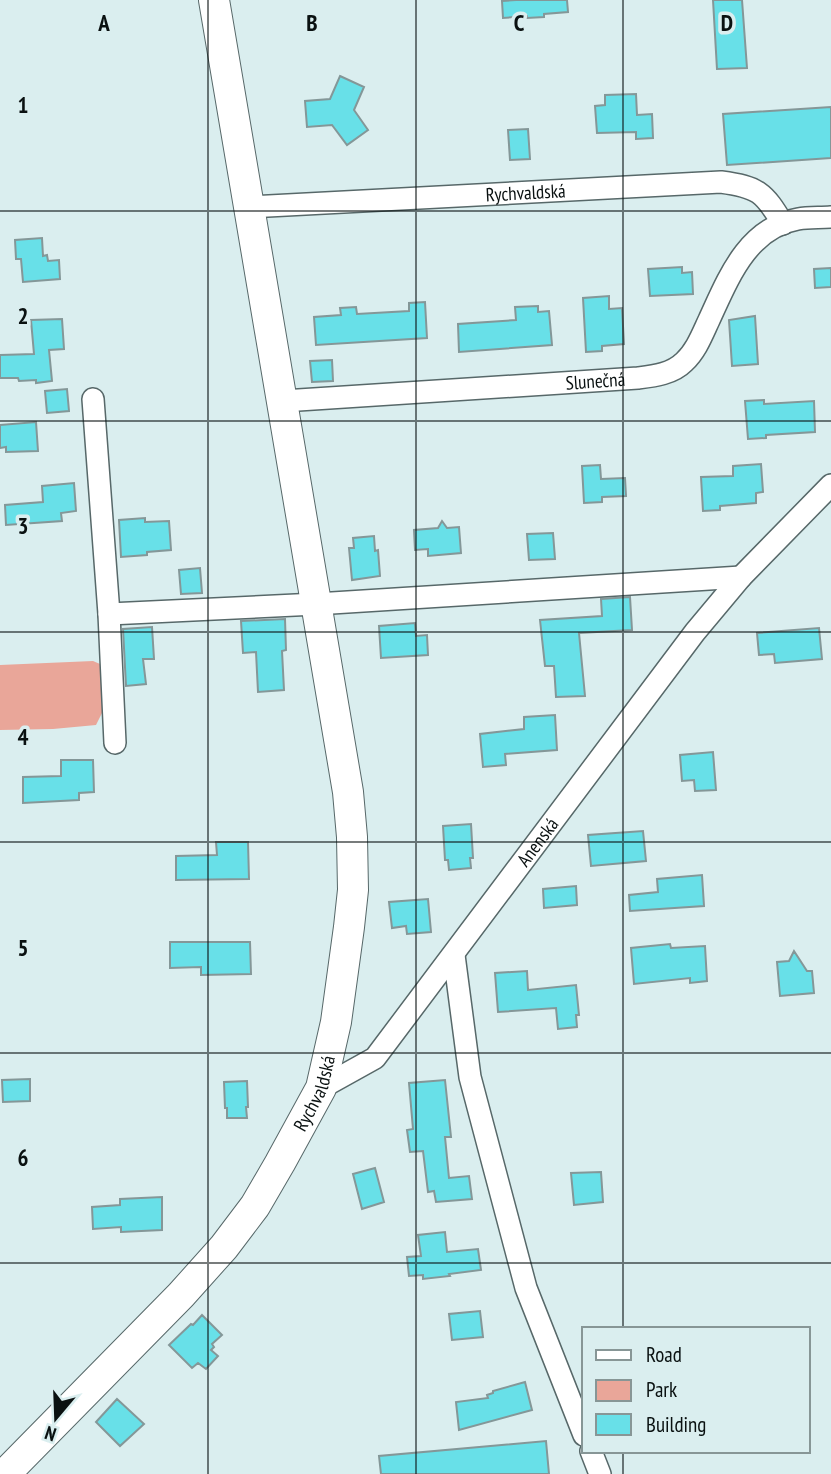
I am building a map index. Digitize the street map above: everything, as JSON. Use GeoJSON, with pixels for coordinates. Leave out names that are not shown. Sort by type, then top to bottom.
{"type":"FeatureCollection","features":[{"type":"Feature","properties":{"kind":"street","name":"Rychvaldská"},"geometry":{"type":"LineString","coordinates":[[5,1474],[181,1295],[224,1247],[255,1206],[321,1088],[336,1022],[353,890],[348,792],[214,0]]}},
{"type":"Feature","properties":{"kind":"street","name":"Rychvaldská"},"geometry":{"type":"LineString","coordinates":[[250,207],[721,182],[743,185],[761,193],[783,224]]}},
{"type":"Feature","properties":{"kind":"street","name":"Slunečná"},"geometry":{"type":"LineString","coordinates":[[282,401],[638,378],[663,374],[683,363],[698,344],[728,279],[746,250],[761,235],[798,219],[831,217]]}},
{"type":"Feature","properties":{"kind":"street"},"geometry":{"type":"LineString","coordinates":[[93,399],[109,614],[115,743]]}},
{"type":"Feature","properties":{"kind":"street","name":"Anenská"},"geometry":{"type":"LineString","coordinates":[[321,1088],[375,1058],[695,632],[741,578],[831,485]]}},
{"type":"Feature","properties":{"kind":"street"},"geometry":{"type":"LineString","coordinates":[[109,614],[741,578]]}},
{"type":"Feature","properties":{"kind":"street"},"geometry":{"type":"LineString","coordinates":[[454,955],[470,1077],[526,1288],[582,1430]]}},
{"type":"Feature","properties":{"kind":"street"},"geometry":{"type":"LineString","coordinates":[[592,1453],[600,1474]]}},
{"type":"Feature","properties":{"kind":"green space"},"geometry":{"type":"Polygon","coordinates":[[[93,661],[100,664],[103,711],[96,725],[0,730],[0,665],[93,661]]]}},
{"type":"Feature","properties":{"kind":"building"},"geometry":{"type":"Polygon","coordinates":[[[567,0],[568,12],[544,14],[544,17],[503,18],[502,1],[567,0]]]}},
{"type":"Feature","properties":{"kind":"building"},"geometry":{"type":"Polygon","coordinates":[[[713,0],[742,0],[747,68],[717,69],[713,0]]]}},
{"type":"Feature","properties":{"kind":"building"},"geometry":{"type":"Polygon","coordinates":[[[340,76],[364,87],[354,110],[368,130],[347,145],[332,125],[307,127],[305,101],[330,99],[340,76]]]}},
{"type":"Feature","properties":{"kind":"building"},"geometry":{"type":"Polygon","coordinates":[[[636,94],[637,115],[652,114],[653,138],[636,139],[636,132],[597,133],[595,106],[605,105],[605,95],[636,94]]]}},
{"type":"Feature","properties":{"kind":"building"},"geometry":{"type":"Polygon","coordinates":[[[831,107],[831,158],[727,165],[723,114],[831,107]]]}},
{"type":"Feature","properties":{"kind":"building"},"geometry":{"type":"Polygon","coordinates":[[[528,129],[530,159],[510,160],[508,130],[528,129]]]}},
{"type":"Feature","properties":{"kind":"building"},"geometry":{"type":"Polygon","coordinates":[[[42,238],[43,256],[47,255],[48,261],[59,260],[60,279],[23,282],[21,259],[16,259],[15,240],[42,238]]]}},
{"type":"Feature","properties":{"kind":"building"},"geometry":{"type":"Polygon","coordinates":[[[682,267],[682,273],[692,272],[693,294],[650,296],[648,269],[682,267]]]}},
{"type":"Feature","properties":{"kind":"building"},"geometry":{"type":"Polygon","coordinates":[[[831,268],[831,287],[815,288],[814,269],[831,268]]]}},
{"type":"Feature","properties":{"kind":"building"},"geometry":{"type":"Polygon","coordinates":[[[609,296],[609,309],[622,308],[624,344],[602,346],[602,351],[586,352],[583,298],[609,296]]]}},
{"type":"Feature","properties":{"kind":"building"},"geometry":{"type":"Polygon","coordinates":[[[425,302],[427,338],[316,345],[314,317],[341,315],[340,308],[356,307],[357,314],[409,311],[409,303],[425,302]]]}},
{"type":"Feature","properties":{"kind":"building"},"geometry":{"type":"Polygon","coordinates":[[[538,306],[538,312],[549,311],[552,345],[459,352],[458,324],[516,320],[515,307],[538,306]]]}},
{"type":"Feature","properties":{"kind":"building"},"geometry":{"type":"Polygon","coordinates":[[[755,316],[758,364],[732,366],[729,320],[755,316]]]}},
{"type":"Feature","properties":{"kind":"building"},"geometry":{"type":"Polygon","coordinates":[[[62,319],[64,349],[49,350],[52,381],[36,383],[36,380],[0,378],[0,355],[34,354],[31,320],[62,319]]]}},
{"type":"Feature","properties":{"kind":"building"},"geometry":{"type":"Polygon","coordinates":[[[332,360],[333,381],[312,382],[310,361],[332,360]]]}},
{"type":"Feature","properties":{"kind":"building"},"geometry":{"type":"Polygon","coordinates":[[[67,389],[69,411],[47,413],[45,391],[67,389]]]}},
{"type":"Feature","properties":{"kind":"building"},"geometry":{"type":"Polygon","coordinates":[[[764,400],[764,404],[814,401],[815,432],[766,435],[766,438],[748,439],[745,401],[764,400]]]}},
{"type":"Feature","properties":{"kind":"building"},"geometry":{"type":"Polygon","coordinates":[[[36,422],[38,451],[6,452],[6,447],[0,448],[0,425],[36,422]]]}},
{"type":"Feature","properties":{"kind":"building"},"geometry":{"type":"Polygon","coordinates":[[[761,464],[763,492],[756,493],[756,503],[720,506],[720,510],[703,511],[701,477],[733,476],[733,466],[761,464]]]}},
{"type":"Feature","properties":{"kind":"building"},"geometry":{"type":"Polygon","coordinates":[[[600,465],[601,479],[625,478],[626,496],[602,497],[602,502],[584,503],[582,466],[600,465]]]}},
{"type":"Feature","properties":{"kind":"building"},"geometry":{"type":"Polygon","coordinates":[[[74,483],[76,511],[61,513],[62,521],[6,525],[5,505],[43,502],[42,486],[74,483]]]}},
{"type":"Feature","properties":{"kind":"building"},"geometry":{"type":"Polygon","coordinates":[[[145,518],[145,522],[169,521],[171,550],[121,557],[119,520],[145,518]]]}},
{"type":"Feature","properties":{"kind":"building"},"geometry":{"type":"Polygon","coordinates":[[[442,521],[447,528],[459,527],[461,553],[428,556],[428,549],[415,550],[414,530],[438,528],[442,521]]]}},
{"type":"Feature","properties":{"kind":"building"},"geometry":{"type":"Polygon","coordinates":[[[553,533],[555,559],[529,560],[527,534],[553,533]]]}},
{"type":"Feature","properties":{"kind":"building"},"geometry":{"type":"Polygon","coordinates":[[[374,536],[380,576],[352,580],[349,548],[354,548],[353,538],[374,536]]]}},
{"type":"Feature","properties":{"kind":"building"},"geometry":{"type":"Polygon","coordinates":[[[200,568],[202,593],[181,594],[179,570],[200,568]]]}},
{"type":"Feature","properties":{"kind":"building"},"geometry":{"type":"Polygon","coordinates":[[[630,597],[632,630],[579,633],[585,696],[556,697],[554,666],[545,666],[540,620],[602,616],[601,599],[630,597]]]}},
{"type":"Feature","properties":{"kind":"building"},"geometry":{"type":"Polygon","coordinates":[[[285,619],[286,650],[282,651],[284,690],[258,692],[256,652],[243,653],[241,621],[285,619]]]}},
{"type":"Feature","properties":{"kind":"building"},"geometry":{"type":"Polygon","coordinates":[[[415,623],[416,636],[427,635],[428,655],[381,658],[379,626],[415,623]]]}},
{"type":"Feature","properties":{"kind":"building"},"geometry":{"type":"Polygon","coordinates":[[[152,627],[154,659],[143,659],[146,684],[126,686],[123,629],[152,627]]]}},
{"type":"Feature","properties":{"kind":"building"},"geometry":{"type":"Polygon","coordinates":[[[819,628],[822,659],[775,663],[774,654],[759,655],[757,633],[819,628]]]}},
{"type":"Feature","properties":{"kind":"building"},"geometry":{"type":"Polygon","coordinates":[[[555,715],[557,750],[505,754],[506,765],[483,767],[480,734],[524,729],[524,717],[555,715]]]}},
{"type":"Feature","properties":{"kind":"building"},"geometry":{"type":"Polygon","coordinates":[[[713,752],[716,790],[695,791],[694,780],[682,781],[680,755],[713,752]]]}},
{"type":"Feature","properties":{"kind":"building"},"geometry":{"type":"Polygon","coordinates":[[[61,760],[93,760],[94,792],[79,793],[79,800],[23,803],[23,777],[61,776],[61,760]]]}},
{"type":"Feature","properties":{"kind":"building"},"geometry":{"type":"Polygon","coordinates":[[[471,824],[471,868],[449,870],[448,860],[445,860],[443,826],[471,824]]]}},
{"type":"Feature","properties":{"kind":"building"},"geometry":{"type":"Polygon","coordinates":[[[643,831],[646,861],[591,866],[588,835],[643,831]]]}},
{"type":"Feature","properties":{"kind":"building"},"geometry":{"type":"Polygon","coordinates":[[[216,842],[248,842],[249,879],[176,880],[176,856],[217,855],[216,842]]]}},
{"type":"Feature","properties":{"kind":"building"},"geometry":{"type":"Polygon","coordinates":[[[702,875],[704,906],[630,911],[629,895],[658,892],[657,879],[702,875]]]}},
{"type":"Feature","properties":{"kind":"building"},"geometry":{"type":"Polygon","coordinates":[[[576,886],[577,905],[544,908],[543,889],[576,886]]]}},
{"type":"Feature","properties":{"kind":"building"},"geometry":{"type":"Polygon","coordinates":[[[428,899],[431,932],[407,934],[406,926],[392,928],[389,902],[428,899]]]}},
{"type":"Feature","properties":{"kind":"building"},"geometry":{"type":"Polygon","coordinates":[[[170,942],[250,942],[251,974],[201,975],[201,967],[170,968],[170,942]]]}},
{"type":"Feature","properties":{"kind":"building"},"geometry":{"type":"Polygon","coordinates":[[[670,944],[671,948],[705,946],[707,981],[690,983],[690,978],[634,984],[631,948],[670,944]]]}},
{"type":"Feature","properties":{"kind":"building"},"geometry":{"type":"Polygon","coordinates":[[[794,951],[807,971],[812,971],[814,993],[780,996],[777,962],[789,961],[794,951]]]}},
{"type":"Feature","properties":{"kind":"building"},"geometry":{"type":"Polygon","coordinates":[[[527,971],[528,990],[576,985],[579,1015],[576,1015],[577,1027],[558,1029],[556,1008],[498,1012],[495,973],[527,971]]]}},
{"type":"Feature","properties":{"kind":"building"},"geometry":{"type":"Polygon","coordinates":[[[30,1079],[30,1101],[3,1102],[2,1080],[30,1079]]]}},
{"type":"Feature","properties":{"kind":"building"},"geometry":{"type":"Polygon","coordinates":[[[445,1080],[451,1137],[445,1137],[449,1178],[469,1176],[472,1199],[436,1202],[434,1191],[428,1192],[423,1151],[410,1152],[407,1130],[413,1129],[409,1083],[445,1080]]]}},
{"type":"Feature","properties":{"kind":"building"},"geometry":{"type":"Polygon","coordinates":[[[247,1081],[247,1118],[227,1118],[224,1082],[247,1081]]]}},
{"type":"Feature","properties":{"kind":"building"},"geometry":{"type":"Polygon","coordinates":[[[375,1168],[384,1202],[362,1209],[353,1174],[375,1168]]]}},
{"type":"Feature","properties":{"kind":"building"},"geometry":{"type":"Polygon","coordinates":[[[601,1172],[603,1202],[574,1205],[571,1173],[601,1172]]]}},
{"type":"Feature","properties":{"kind":"building"},"geometry":{"type":"Polygon","coordinates":[[[162,1197],[162,1230],[121,1232],[121,1227],[93,1229],[92,1207],[120,1205],[120,1199],[162,1197]]]}},
{"type":"Feature","properties":{"kind":"building"},"geometry":{"type":"Polygon","coordinates":[[[445,1232],[447,1252],[478,1249],[481,1270],[423,1279],[423,1275],[409,1276],[407,1257],[421,1256],[418,1235],[445,1232]]]}},
{"type":"Feature","properties":{"kind":"building"},"geometry":{"type":"Polygon","coordinates":[[[480,1311],[483,1337],[452,1340],[449,1314],[480,1311]]]}},
{"type":"Feature","properties":{"kind":"building"},"geometry":{"type":"Polygon","coordinates":[[[202,1315],[222,1335],[212,1344],[214,1347],[211,1350],[218,1356],[206,1369],[198,1363],[192,1368],[169,1345],[202,1315]]]}},
{"type":"Feature","properties":{"kind":"building"},"geometry":{"type":"Polygon","coordinates":[[[525,1382],[532,1410],[459,1430],[456,1402],[488,1398],[487,1395],[493,1391],[525,1382]]]}},
{"type":"Feature","properties":{"kind":"building"},"geometry":{"type":"Polygon","coordinates":[[[117,1399],[144,1424],[120,1446],[96,1422],[117,1399]]]}},
{"type":"Feature","properties":{"kind":"building"},"geometry":{"type":"Polygon","coordinates":[[[546,1441],[549,1474],[381,1474],[379,1456],[546,1441]]]}}]}
